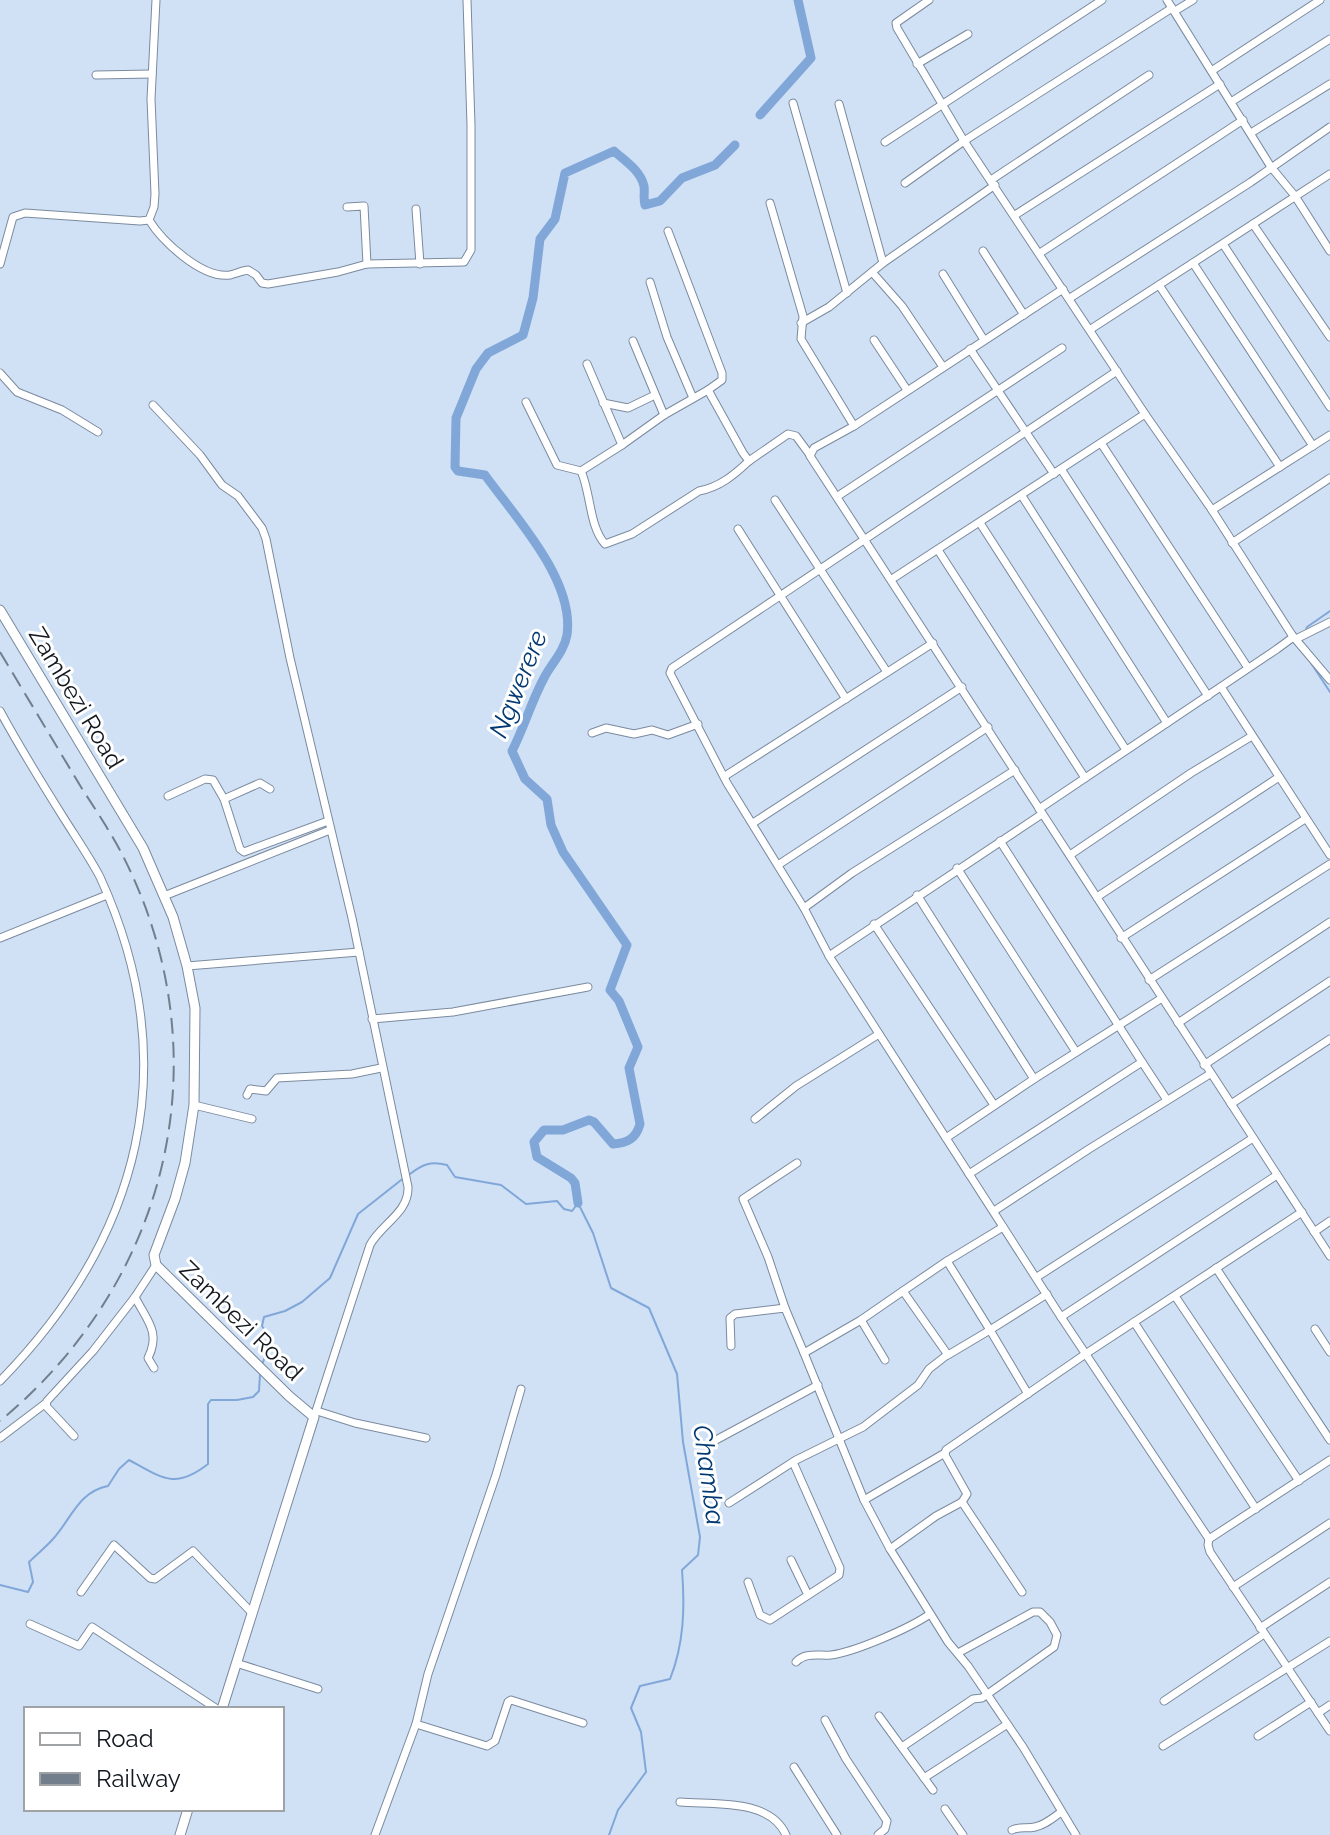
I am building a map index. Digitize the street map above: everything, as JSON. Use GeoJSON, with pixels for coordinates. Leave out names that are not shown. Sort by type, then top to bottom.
{"type":"FeatureCollection","features":[{"type":"Feature","properties":{"kind":"main road","name":"Zambezi Road"},"geometry":{"type":"LineString","coordinates":[[0,610],[143,848],[164,896],[187,966],[195,1008],[194,1105],[185,1163],[154,1255],[156,1265],[261,1368],[316,1414]]}},
{"type":"Feature","properties":{"kind":"main road"},"geometry":{"type":"LineString","coordinates":[[221,1707],[316,1414]]}},
{"type":"Feature","properties":{"kind":"main road"},"geometry":{"type":"LineString","coordinates":[[180,1835],[187,1811]]}},
{"type":"Feature","properties":{"kind":"street"},"geometry":{"type":"LineString","coordinates":[[149,220],[155,194],[152,74],[156,0]]}},
{"type":"Feature","properties":{"kind":"street"},"geometry":{"type":"LineString","coordinates":[[149,220],[156,231],[187,260],[221,275],[248,270],[262,283],[268,284],[367,264],[459,264],[468,259],[471,250],[471,99],[467,0]]}},
{"type":"Feature","properties":{"kind":"street"},"geometry":{"type":"LineString","coordinates":[[929,0],[896,26],[942,107],[1294,637],[1329,677]]}},
{"type":"Feature","properties":{"kind":"street"},"geometry":{"type":"LineString","coordinates":[[885,142],[1102,0]]}},
{"type":"Feature","properties":{"kind":"street"},"geometry":{"type":"LineString","coordinates":[[905,183],[1171,6],[1193,0]]}},
{"type":"Feature","properties":{"kind":"street"},"geometry":{"type":"LineString","coordinates":[[1213,70],[1320,0]]}},
{"type":"Feature","properties":{"kind":"street"},"geometry":{"type":"LineString","coordinates":[[1171,6],[1271,167],[1295,196],[1330,251]]}},
{"type":"Feature","properties":{"kind":"street"},"geometry":{"type":"LineString","coordinates":[[917,64],[968,34]]}},
{"type":"Feature","properties":{"kind":"street"},"geometry":{"type":"LineString","coordinates":[[1231,102],[1330,39]]}},
{"type":"Feature","properties":{"kind":"street"},"geometry":{"type":"LineString","coordinates":[[96,75],[152,74]]}},
{"type":"Feature","properties":{"kind":"street"},"geometry":{"type":"LineString","coordinates":[[801,323],[847,293],[993,183],[1149,75]]}},
{"type":"Feature","properties":{"kind":"street"},"geometry":{"type":"LineString","coordinates":[[1015,215],[1220,84]]}},
{"type":"Feature","properties":{"kind":"street"},"geometry":{"type":"LineString","coordinates":[[1251,133],[1330,84]]}},
{"type":"Feature","properties":{"kind":"street"},"geometry":{"type":"LineString","coordinates":[[793,103],[847,293]]}},
{"type":"Feature","properties":{"kind":"street"},"geometry":{"type":"LineString","coordinates":[[839,104],[883,263]]}},
{"type":"Feature","properties":{"kind":"street"},"geometry":{"type":"LineString","coordinates":[[1040,253],[1243,120]]}},
{"type":"Feature","properties":{"kind":"street"},"geometry":{"type":"LineString","coordinates":[[1070,298],[1330,127]]}},
{"type":"Feature","properties":{"kind":"street"},"geometry":{"type":"LineString","coordinates":[[1091,329],[1327,176],[1330,187]]}},
{"type":"Feature","properties":{"kind":"street"},"geometry":{"type":"LineString","coordinates":[[770,203],[803,316],[801,339],[854,426]]}},
{"type":"Feature","properties":{"kind":"street"},"geometry":{"type":"LineString","coordinates":[[347,207],[364,206],[367,264]]}},
{"type":"Feature","properties":{"kind":"street"},"geometry":{"type":"LineString","coordinates":[[416,209],[420,264]]}},
{"type":"Feature","properties":{"kind":"street"},"geometry":{"type":"LineString","coordinates":[[0,264],[13,217],[25,213],[149,220]]}},
{"type":"Feature","properties":{"kind":"street"},"geometry":{"type":"LineString","coordinates":[[1253,224],[1330,337]]}},
{"type":"Feature","properties":{"kind":"street"},"geometry":{"type":"LineString","coordinates":[[526,402],[557,465],[581,471],[722,380],[668,231]]}},
{"type":"Feature","properties":{"kind":"street"},"geometry":{"type":"LineString","coordinates":[[1223,244],[1330,407]]}},
{"type":"Feature","properties":{"kind":"street"},"geometry":{"type":"LineString","coordinates":[[983,251],[1024,315]]}},
{"type":"Feature","properties":{"kind":"street"},"geometry":{"type":"LineString","coordinates":[[1193,263],[1313,446]]}},
{"type":"Feature","properties":{"kind":"street"},"geometry":{"type":"LineString","coordinates":[[872,272],[902,306],[943,367]]}},
{"type":"Feature","properties":{"kind":"street"},"geometry":{"type":"LineString","coordinates":[[943,274],[984,340]]}},
{"type":"Feature","properties":{"kind":"street"},"geometry":{"type":"LineString","coordinates":[[650,282],[667,337],[693,398]]}},
{"type":"Feature","properties":{"kind":"street"},"geometry":{"type":"LineString","coordinates":[[1159,285],[1280,467]]}},
{"type":"Feature","properties":{"kind":"street"},"geometry":{"type":"LineString","coordinates":[[810,456],[814,448],[854,426],[1063,289]]}},
{"type":"Feature","properties":{"kind":"street"},"geometry":{"type":"LineString","coordinates":[[874,340],[907,390]]}},
{"type":"Feature","properties":{"kind":"street"},"geometry":{"type":"LineString","coordinates":[[633,341],[664,415]]}},
{"type":"Feature","properties":{"kind":"street"},"geometry":{"type":"LineString","coordinates":[[838,496],[1062,348]]}},
{"type":"Feature","properties":{"kind":"street"},"geometry":{"type":"LineString","coordinates":[[970,349],[1054,474]]}},
{"type":"Feature","properties":{"kind":"street"},"geometry":{"type":"LineString","coordinates":[[587,364],[622,445]]}},
{"type":"Feature","properties":{"kind":"street"},"geometry":{"type":"LineString","coordinates":[[1117,371],[780,595],[671,670],[672,677],[829,956],[1061,1317],[1209,1539],[1210,1552],[1330,1731]]}},
{"type":"Feature","properties":{"kind":"street"},"geometry":{"type":"LineString","coordinates":[[0,373],[17,392],[62,410],[98,432]]}},
{"type":"Feature","properties":{"kind":"street"},"geometry":{"type":"LineString","coordinates":[[708,390],[749,461]]}},
{"type":"Feature","properties":{"kind":"street"},"geometry":{"type":"LineString","coordinates":[[603,403],[628,408],[655,395]]}},
{"type":"Feature","properties":{"kind":"street"},"geometry":{"type":"LineString","coordinates":[[153,405],[183,435],[222,485],[238,496],[262,528],[359,952],[408,1187],[408,1202],[378,1230],[370,1245],[316,1414],[426,1438]]}},
{"type":"Feature","properties":{"kind":"street"},"geometry":{"type":"LineString","coordinates":[[892,579],[1145,414]]}},
{"type":"Feature","properties":{"kind":"street"},"geometry":{"type":"LineString","coordinates":[[581,471],[593,516],[605,544],[632,534],[699,491],[733,477],[749,461],[793,433],[838,496],[1121,938],[1330,1256]]}},
{"type":"Feature","properties":{"kind":"street"},"geometry":{"type":"LineString","coordinates":[[1212,510],[1330,435]]}},
{"type":"Feature","properties":{"kind":"street"},"geometry":{"type":"LineString","coordinates":[[1101,443],[1248,668]]}},
{"type":"Feature","properties":{"kind":"street"},"geometry":{"type":"LineString","coordinates":[[1061,469],[1208,696]]}},
{"type":"Feature","properties":{"kind":"street"},"geometry":{"type":"LineString","coordinates":[[1232,543],[1330,478]]}},
{"type":"Feature","properties":{"kind":"street"},"geometry":{"type":"LineString","coordinates":[[1022,496],[1167,723]]}},
{"type":"Feature","properties":{"kind":"street"},"geometry":{"type":"LineString","coordinates":[[775,500],[887,672]]}},
{"type":"Feature","properties":{"kind":"street"},"geometry":{"type":"LineString","coordinates":[[980,523],[1126,750]]}},
{"type":"Feature","properties":{"kind":"street"},"geometry":{"type":"LineString","coordinates":[[738,529],[846,699]]}},
{"type":"Feature","properties":{"kind":"street"},"geometry":{"type":"LineString","coordinates":[[938,550],[1085,778]]}},
{"type":"Feature","properties":{"kind":"street"},"geometry":{"type":"LineString","coordinates":[[829,956],[1294,637],[1330,622]]}},
{"type":"Feature","properties":{"kind":"street"},"geometry":{"type":"LineString","coordinates":[[725,776],[933,643]]}},
{"type":"Feature","properties":{"kind":"street"},"geometry":{"type":"LineString","coordinates":[[753,823],[962,687]]}},
{"type":"Feature","properties":{"kind":"street"},"geometry":{"type":"LineString","coordinates":[[1221,687],[1330,855]]}},
{"type":"Feature","properties":{"kind":"street"},"geometry":{"type":"LineString","coordinates":[[0,711],[96,871],[120,926],[133,970],[140,1028],[142,1096],[133,1161],[106,1235],[75,1291],[36,1344],[0,1381]]}},
{"type":"Feature","properties":{"kind":"street"},"geometry":{"type":"LineString","coordinates":[[592,733],[606,728],[634,734],[652,730],[668,735],[698,724]]}},
{"type":"Feature","properties":{"kind":"street"},"geometry":{"type":"LineString","coordinates":[[778,865],[988,727]]}},
{"type":"Feature","properties":{"kind":"street"},"geometry":{"type":"LineString","coordinates":[[1070,855],[1191,773],[1252,736]]}},
{"type":"Feature","properties":{"kind":"street"},"geometry":{"type":"LineString","coordinates":[[804,908],[852,873],[1015,770]]}},
{"type":"Feature","properties":{"kind":"street"},"geometry":{"type":"LineString","coordinates":[[1097,897],[1279,777]]}},
{"type":"Feature","properties":{"kind":"street"},"geometry":{"type":"LineString","coordinates":[[168,796],[208,778],[213,780],[224,799],[240,849],[244,852],[329,825]]}},
{"type":"Feature","properties":{"kind":"street"},"geometry":{"type":"LineString","coordinates":[[224,799],[262,782],[270,789]]}},
{"type":"Feature","properties":{"kind":"street"},"geometry":{"type":"LineString","coordinates":[[1121,938],[1305,819]]}},
{"type":"Feature","properties":{"kind":"street"},"geometry":{"type":"LineString","coordinates":[[164,896],[329,825]]}},
{"type":"Feature","properties":{"kind":"street"},"geometry":{"type":"LineString","coordinates":[[1000,841],[1167,1100]]}},
{"type":"Feature","properties":{"kind":"street"},"geometry":{"type":"LineString","coordinates":[[1149,980],[1330,864]]}},
{"type":"Feature","properties":{"kind":"street"},"geometry":{"type":"LineString","coordinates":[[957,868],[1076,1052]]}},
{"type":"Feature","properties":{"kind":"street"},"geometry":{"type":"LineString","coordinates":[[0,938],[107,895]]}},
{"type":"Feature","properties":{"kind":"street"},"geometry":{"type":"LineString","coordinates":[[917,895],[1034,1079]]}},
{"type":"Feature","properties":{"kind":"street"},"geometry":{"type":"LineString","coordinates":[[1178,1023],[1330,922]]}},
{"type":"Feature","properties":{"kind":"street"},"geometry":{"type":"LineString","coordinates":[[874,924],[994,1105]]}},
{"type":"Feature","properties":{"kind":"street"},"geometry":{"type":"LineString","coordinates":[[187,966],[359,952]]}},
{"type":"Feature","properties":{"kind":"street"},"geometry":{"type":"LineString","coordinates":[[1204,1065],[1330,981]]}},
{"type":"Feature","properties":{"kind":"street"},"geometry":{"type":"LineString","coordinates":[[372,1019],[453,1012],[588,987]]}},
{"type":"Feature","properties":{"kind":"street"},"geometry":{"type":"LineString","coordinates":[[946,1138],[1162,998]]}},
{"type":"Feature","properties":{"kind":"street"},"geometry":{"type":"LineString","coordinates":[[755,1119],[796,1086],[879,1034]]}},
{"type":"Feature","properties":{"kind":"street"},"geometry":{"type":"LineString","coordinates":[[1231,1104],[1330,1039]]}},
{"type":"Feature","properties":{"kind":"street"},"geometry":{"type":"LineString","coordinates":[[969,1174],[1142,1062]]}},
{"type":"Feature","properties":{"kind":"street"},"geometry":{"type":"LineString","coordinates":[[247,1095],[250,1089],[266,1091],[277,1078],[352,1074],[381,1068]]}},
{"type":"Feature","properties":{"kind":"street"},"geometry":{"type":"LineString","coordinates":[[994,1211],[1210,1074]]}},
{"type":"Feature","properties":{"kind":"street"},"geometry":{"type":"LineString","coordinates":[[194,1105],[252,1119]]}},
{"type":"Feature","properties":{"kind":"street"},"geometry":{"type":"LineString","coordinates":[[1037,1277],[1253,1138]]}},
{"type":"Feature","properties":{"kind":"street"},"geometry":{"type":"LineString","coordinates":[[797,1163],[743,1199],[768,1257],[785,1308],[864,1500],[890,1549],[930,1614],[1023,1747],[1072,1833]]}},
{"type":"Feature","properties":{"kind":"street"},"geometry":{"type":"LineString","coordinates":[[1061,1317],[1277,1175]]}},
{"type":"Feature","properties":{"kind":"street"},"geometry":{"type":"LineString","coordinates":[[864,1500],[945,1453],[1087,1353],[1302,1212]]}},
{"type":"Feature","properties":{"kind":"street"},"geometry":{"type":"LineString","coordinates":[[1314,1232],[1330,1221]]}},
{"type":"Feature","properties":{"kind":"street"},"geometry":{"type":"LineString","coordinates":[[804,1353],[861,1320],[1003,1227]]}},
{"type":"Feature","properties":{"kind":"street"},"geometry":{"type":"LineString","coordinates":[[947,1261],[1028,1394]]}},
{"type":"Feature","properties":{"kind":"street"},"geometry":{"type":"LineString","coordinates":[[0,1438],[46,1403],[77,1371],[156,1265]]}},
{"type":"Feature","properties":{"kind":"street"},"geometry":{"type":"LineString","coordinates":[[1216,1268],[1330,1440]]}},
{"type":"Feature","properties":{"kind":"street"},"geometry":{"type":"LineString","coordinates":[[903,1291],[947,1355]]}},
{"type":"Feature","properties":{"kind":"street"},"geometry":{"type":"LineString","coordinates":[[729,1503],[793,1462],[863,1427],[903,1398],[918,1385],[929,1369],[947,1355],[1047,1294]]}},
{"type":"Feature","properties":{"kind":"street"},"geometry":{"type":"LineString","coordinates":[[1175,1296],[1299,1481]]}},
{"type":"Feature","properties":{"kind":"street"},"geometry":{"type":"LineString","coordinates":[[135,1297],[154,1335],[155,1343],[148,1358],[154,1368]]}},
{"type":"Feature","properties":{"kind":"street"},"geometry":{"type":"LineString","coordinates":[[731,1346],[732,1316],[785,1308]]}},
{"type":"Feature","properties":{"kind":"street"},"geometry":{"type":"LineString","coordinates":[[861,1320],[885,1360]]}},
{"type":"Feature","properties":{"kind":"street"},"geometry":{"type":"LineString","coordinates":[[1134,1322],[1256,1509]]}},
{"type":"Feature","properties":{"kind":"street"},"geometry":{"type":"LineString","coordinates":[[1315,1329],[1330,1352]]}},
{"type":"Feature","properties":{"kind":"street"},"geometry":{"type":"LineString","coordinates":[[716,1440],[818,1385]]}},
{"type":"Feature","properties":{"kind":"street"},"geometry":{"type":"LineString","coordinates":[[375,1835],[416,1724],[428,1674],[496,1475],[521,1389]]}},
{"type":"Feature","properties":{"kind":"street"},"geometry":{"type":"LineString","coordinates":[[46,1403],[74,1436]]}},
{"type":"Feature","properties":{"kind":"street"},"geometry":{"type":"LineString","coordinates":[[890,1549],[936,1516],[962,1502],[967,1494],[945,1453]]}},
{"type":"Feature","properties":{"kind":"street"},"geometry":{"type":"LineString","coordinates":[[1209,1539],[1330,1460]]}},
{"type":"Feature","properties":{"kind":"street"},"geometry":{"type":"LineString","coordinates":[[748,1582],[758,1610],[772,1620],[839,1575],[840,1568],[793,1462]]}},
{"type":"Feature","properties":{"kind":"street"},"geometry":{"type":"LineString","coordinates":[[962,1502],[1022,1592]]}},
{"type":"Feature","properties":{"kind":"street"},"geometry":{"type":"LineString","coordinates":[[1233,1587],[1330,1523]]}},
{"type":"Feature","properties":{"kind":"street"},"geometry":{"type":"LineString","coordinates":[[81,1592],[114,1545],[150,1578],[155,1579],[193,1551],[252,1613]]}},
{"type":"Feature","properties":{"kind":"street"},"geometry":{"type":"LineString","coordinates":[[791,1560],[808,1595]]}},
{"type":"Feature","properties":{"kind":"street"},"geometry":{"type":"LineString","coordinates":[[1164,1701],[1330,1582]]}},
{"type":"Feature","properties":{"kind":"street"},"geometry":{"type":"LineString","coordinates":[[902,1747],[1054,1647],[1057,1635],[1040,1612],[1026,1614],[958,1653]]}},
{"type":"Feature","properties":{"kind":"street"},"geometry":{"type":"LineString","coordinates":[[796,1662],[802,1656],[843,1652],[911,1627],[930,1614]]}},
{"type":"Feature","properties":{"kind":"street"},"geometry":{"type":"LineString","coordinates":[[30,1624],[79,1646],[92,1627],[217,1707]]}},
{"type":"Feature","properties":{"kind":"street"},"geometry":{"type":"LineString","coordinates":[[1163,1746],[1330,1641]]}},
{"type":"Feature","properties":{"kind":"street"},"geometry":{"type":"LineString","coordinates":[[236,1663],[318,1689]]}},
{"type":"Feature","properties":{"kind":"street"},"geometry":{"type":"LineString","coordinates":[[416,1724],[487,1746],[495,1741],[511,1700],[583,1723]]}},
{"type":"Feature","properties":{"kind":"street"},"geometry":{"type":"LineString","coordinates":[[1258,1736],[1311,1702]]}},
{"type":"Feature","properties":{"kind":"street"},"geometry":{"type":"LineString","coordinates":[[1318,1713],[1330,1705]]}},
{"type":"Feature","properties":{"kind":"street"},"geometry":{"type":"LineString","coordinates":[[879,1716],[883,1717],[933,1790]]}},
{"type":"Feature","properties":{"kind":"street"},"geometry":{"type":"LineString","coordinates":[[825,1720],[887,1821],[885,1829],[878,1835]]}},
{"type":"Feature","properties":{"kind":"street"},"geometry":{"type":"LineString","coordinates":[[924,1778],[1006,1725]]}},
{"type":"Feature","properties":{"kind":"street"},"geometry":{"type":"LineString","coordinates":[[794,1767],[837,1835]]}},
{"type":"Feature","properties":{"kind":"street"},"geometry":{"type":"LineString","coordinates":[[680,1802],[755,1809],[775,1819],[786,1835]]}},
{"type":"Feature","properties":{"kind":"street"},"geometry":{"type":"LineString","coordinates":[[945,1809],[963,1835]]}},
{"type":"Feature","properties":{"kind":"street"},"geometry":{"type":"LineString","coordinates":[[1012,1830],[1035,1827],[1061,1812]]}},
{"type":"Feature","properties":{"kind":"waterway","name":"Ngwerere"},"geometry":{"type":"LineString","coordinates":[[760,115],[811,58],[798,0]]}},
{"type":"Feature","properties":{"kind":"waterway","name":"Ngwerere"},"geometry":{"type":"LineString","coordinates":[[578,1203],[575,1183],[537,1157],[534,1142],[544,1130],[563,1130],[589,1120],[613,1144],[630,1139],[638,1129],[640,1124],[629,1068],[638,1047],[619,1001],[610,990],[627,945],[563,852],[551,825],[547,799],[525,779],[512,751],[539,687],[563,647],[567,635],[567,614],[562,593],[540,550],[485,475],[458,471],[455,467],[456,418],[476,369],[488,353],[523,335],[533,298],[540,239],[555,219],[565,173],[614,151],[639,175],[644,186],[645,205],[660,201],[682,178],[715,165],[735,145]]}},
{"type":"Feature","properties":{"kind":"waterway"},"geometry":{"type":"LineString","coordinates":[[1306,630],[1330,611]]}},
{"type":"Feature","properties":{"kind":"waterway"},"geometry":{"type":"LineString","coordinates":[[1311,663],[1330,692]]}},
{"type":"Feature","properties":{"kind":"waterway","name":"Chamba"},"geometry":{"type":"LineString","coordinates":[[410,1174],[427,1164],[436,1163],[447,1165],[455,1177],[501,1185],[526,1204],[557,1201],[564,1209],[572,1211],[578,1203],[593,1233],[611,1288],[649,1308],[677,1374],[683,1442],[700,1537],[698,1555],[682,1570],[682,1626],[670,1679],[640,1686],[631,1708],[641,1732],[646,1772],[618,1810],[609,1835]]}},
{"type":"Feature","properties":{"kind":"waterway","name":"Ngwerere"},"geometry":{"type":"LineString","coordinates":[[262,1364],[268,1344],[262,1326],[264,1317],[302,1302],[330,1278],[358,1214],[405,1177]]}},
{"type":"Feature","properties":{"kind":"waterway","name":"Ngwerere"},"geometry":{"type":"LineString","coordinates":[[0,1585],[28,1592],[33,1582],[29,1562],[53,1539],[82,1500],[108,1486],[129,1460],[160,1476],[177,1479],[208,1464],[208,1404],[211,1400],[253,1397],[259,1391],[260,1374]]}},
{"type":"Feature","properties":{"kind":"railway"},"geometry":{"type":"LineString","coordinates":[[0,652],[122,854],[153,930],[170,1007],[173,1084],[163,1159],[141,1232],[106,1301],[59,1364],[0,1421]]}}]}
